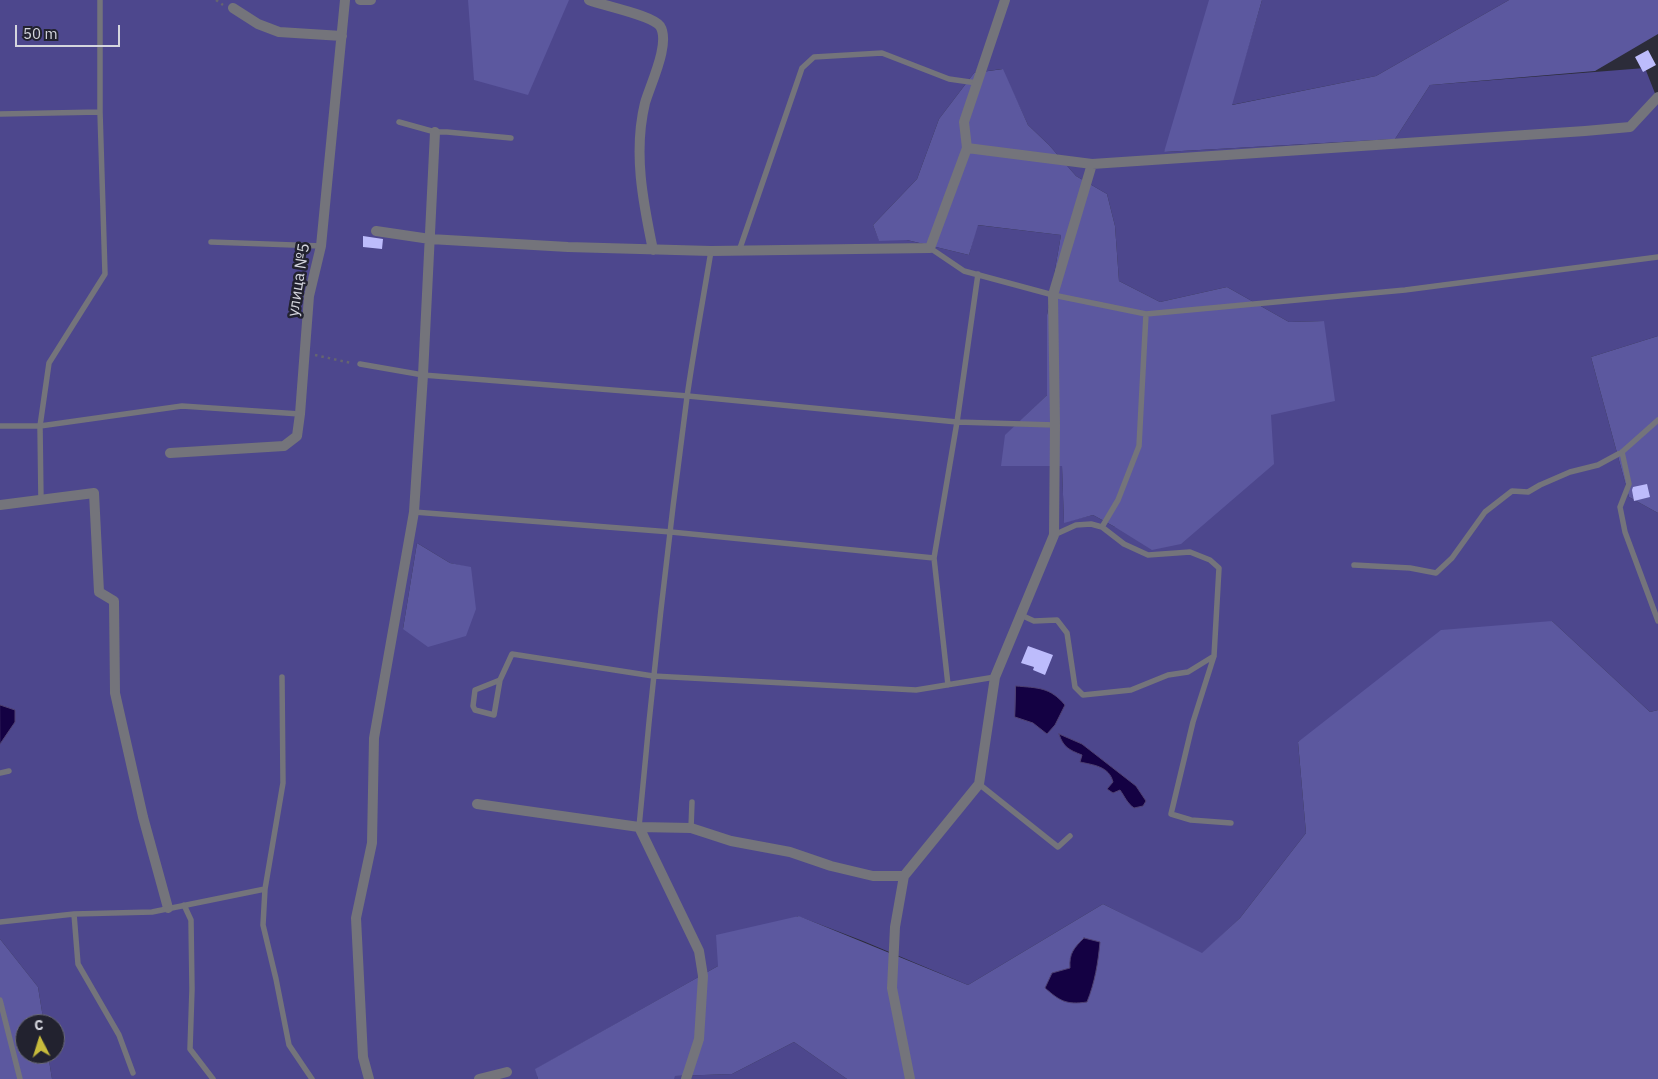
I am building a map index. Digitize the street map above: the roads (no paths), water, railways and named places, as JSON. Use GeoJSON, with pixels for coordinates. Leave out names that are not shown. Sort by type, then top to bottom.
{"type":"FeatureCollection","features":[{"type":"Feature","properties":{"kind":"street","name":"улица №5"},"geometry":{"type":"LineString","coordinates":[[170,453],[284,446],[297,436],[309,296],[321,246],[345,0]]}},
{"type":"Feature","properties":{"kind":"street"},"geometry":{"type":"LineString","coordinates":[[360,0],[371,0]]}},
{"type":"Feature","properties":{"kind":"street"},"geometry":{"type":"LineString","coordinates":[[589,0],[652,20],[660,27],[662,34],[663,43],[660,58],[641,123],[639,152],[646,215],[653,250]]}},
{"type":"Feature","properties":{"kind":"street"},"geometry":{"type":"LineString","coordinates":[[376,231],[430,239],[653,250],[739,251],[930,248],[967,148],[964,122],[1004,0]]}},
{"type":"Feature","properties":{"kind":"street"},"geometry":{"type":"LineString","coordinates":[[233,8],[258,24],[279,32],[342,36]]}},
{"type":"Feature","properties":{"kind":"street"},"geometry":{"type":"LineString","coordinates":[[967,148],[1092,164],[1630,127],[1658,97]]}},
{"type":"Feature","properties":{"kind":"street"},"geometry":{"type":"LineString","coordinates":[[369,1079],[363,1057],[358,995],[356,918],[372,843],[374,738],[414,512],[435,132]]}},
{"type":"Feature","properties":{"kind":"street"},"geometry":{"type":"LineString","coordinates":[[910,1079],[892,988],[895,927],[904,876],[979,784],[995,677],[1054,535],[1053,295],[1092,164]]}},
{"type":"Feature","properties":{"kind":"street"},"geometry":{"type":"LineString","coordinates":[[0,506],[94,494],[99,592],[114,600],[115,693],[143,817],[168,908]]}},
{"type":"Feature","properties":{"kind":"street"},"geometry":{"type":"LineString","coordinates":[[477,804],[639,827],[691,828],[731,841],[790,852],[831,866],[872,876],[904,876]]}},
{"type":"Feature","properties":{"kind":"street"},"geometry":{"type":"LineString","coordinates":[[639,827],[699,951],[703,976],[699,1039],[686,1079]]}},
{"type":"Feature","properties":{"kind":"street"},"geometry":{"type":"LineString","coordinates":[[479,1079],[507,1072]]}},
{"type":"Feature","properties":{"kind":"lane"},"geometry":{"type":"LineString","coordinates":[[40,500],[40,426],[49,363],[105,274],[100,112],[100,0]]}},
{"type":"Feature","properties":{"kind":"lane"},"geometry":{"type":"LineString","coordinates":[[739,251],[802,68],[814,58],[882,53],[949,79],[977,83]]}},
{"type":"Feature","properties":{"kind":"lane"},"geometry":{"type":"LineString","coordinates":[[0,114],[100,112]]}},
{"type":"Feature","properties":{"kind":"lane"},"geometry":{"type":"LineString","coordinates":[[399,122],[435,132],[511,138]]}},
{"type":"Feature","properties":{"kind":"lane"},"geometry":{"type":"LineString","coordinates":[[211,242],[321,246]]}},
{"type":"Feature","properties":{"kind":"lane"},"geometry":{"type":"LineString","coordinates":[[930,248],[964,271],[1053,295],[1146,314],[1405,290],[1658,257]]}},
{"type":"Feature","properties":{"kind":"lane"},"geometry":{"type":"LineString","coordinates":[[639,827],[653,676],[688,396],[711,251]]}},
{"type":"Feature","properties":{"kind":"lane"},"geometry":{"type":"LineString","coordinates":[[948,685],[934,558],[957,422],[978,274]]}},
{"type":"Feature","properties":{"kind":"lane"},"geometry":{"type":"LineString","coordinates":[[1102,527],[1118,500],[1139,446],[1146,314]]}},
{"type":"Feature","properties":{"kind":"lane"},"geometry":{"type":"LineString","coordinates":[[360,364],[423,375],[688,396],[957,422],[1055,425]]}},
{"type":"Feature","properties":{"kind":"lane"},"geometry":{"type":"LineString","coordinates":[[0,426],[40,426],[182,406],[300,414]]}},
{"type":"Feature","properties":{"kind":"lane"},"geometry":{"type":"LineString","coordinates":[[1354,565],[1410,568],[1436,573],[1452,558],[1485,512],[1512,491],[1528,492],[1570,472],[1598,465],[1622,452],[1658,420]]}},
{"type":"Feature","properties":{"kind":"lane"},"geometry":{"type":"LineString","coordinates":[[1622,452],[1629,484],[1620,507],[1625,532],[1658,622]]}},
{"type":"Feature","properties":{"kind":"lane"},"geometry":{"type":"LineString","coordinates":[[414,512],[671,532],[934,558]]}},
{"type":"Feature","properties":{"kind":"lane"},"geometry":{"type":"LineString","coordinates":[[1054,535],[1076,525],[1091,524],[1102,527],[1124,544],[1148,555],[1190,552],[1210,560],[1219,568],[1214,656],[1193,722],[1171,814],[1191,820],[1231,823]]}},
{"type":"Feature","properties":{"kind":"lane"},"geometry":{"type":"LineString","coordinates":[[1021,615],[1034,621],[1056,620],[1067,633],[1075,687],[1084,694],[1132,690],[1168,675],[1188,672],[1214,656]]}},
{"type":"Feature","properties":{"kind":"lane"},"geometry":{"type":"LineString","coordinates":[[500,680],[475,690],[473,706],[475,710],[494,715],[500,680],[512,654],[653,676],[916,690],[995,677]]}},
{"type":"Feature","properties":{"kind":"lane"},"geometry":{"type":"LineString","coordinates":[[282,677],[283,783],[265,889],[263,925],[289,1045],[312,1079]]}},
{"type":"Feature","properties":{"kind":"lane"},"geometry":{"type":"LineString","coordinates":[[0,774],[9,771]]}},
{"type":"Feature","properties":{"kind":"lane"},"geometry":{"type":"LineString","coordinates":[[979,784],[1058,847],[1070,836]]}},
{"type":"Feature","properties":{"kind":"lane"},"geometry":{"type":"LineString","coordinates":[[691,828],[692,802]]}},
{"type":"Feature","properties":{"kind":"lane"},"geometry":{"type":"LineString","coordinates":[[0,922],[74,914],[152,912],[265,889]]}},
{"type":"Feature","properties":{"kind":"lane"},"geometry":{"type":"LineString","coordinates":[[184,905],[191,920],[192,989],[190,1049],[214,1079]]}},
{"type":"Feature","properties":{"kind":"lane"},"geometry":{"type":"LineString","coordinates":[[74,914],[78,964],[119,1035],[133,1073]]}},
{"type":"Feature","properties":{"kind":"lane"},"geometry":{"type":"LineString","coordinates":[[0,1000],[20,1079]]}}]}
